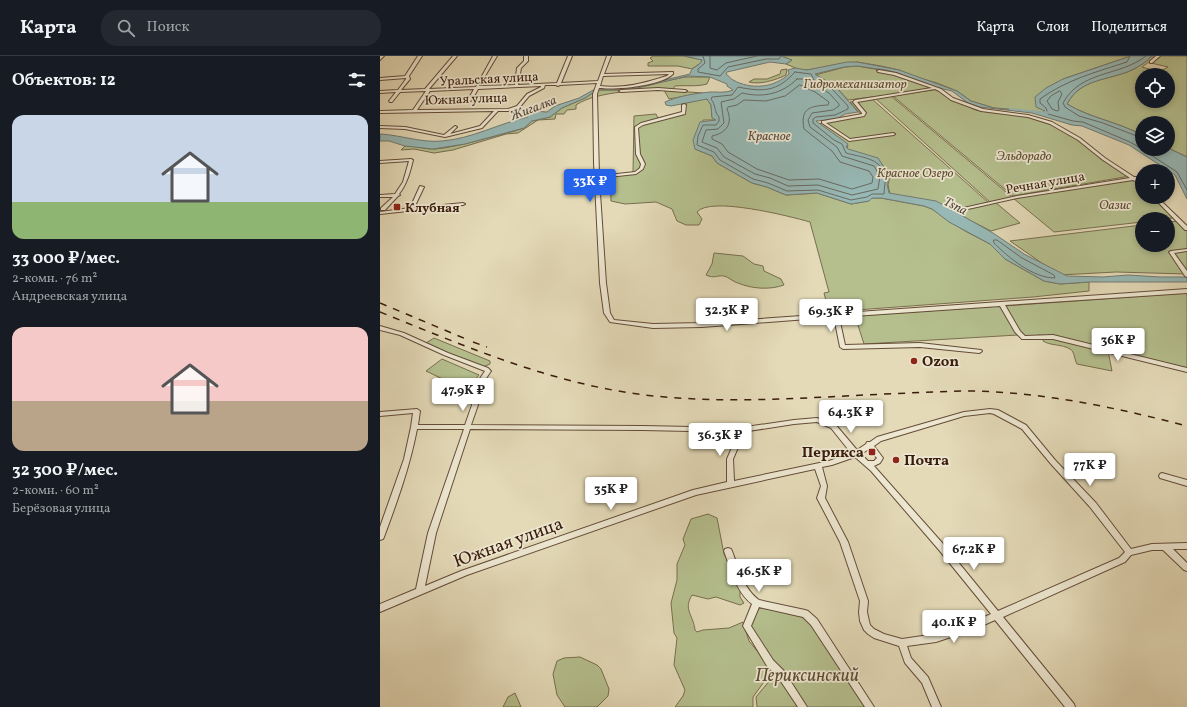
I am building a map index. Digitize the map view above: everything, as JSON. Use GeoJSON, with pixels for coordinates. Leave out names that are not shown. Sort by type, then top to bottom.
{"type":"FeatureCollection","features":[{"type":"Feature","properties":{"kind":"street"},"geometry":{"type":"LineString","coordinates":[[391,101],[408,79],[407,77],[420,56]]}},
{"type":"Feature","properties":{"kind":"street"},"geometry":{"type":"LineString","coordinates":[[414,112],[427,90],[455,56]]}},
{"type":"Feature","properties":{"kind":"street"},"geometry":{"type":"LineString","coordinates":[[470,100],[495,56]]}},
{"type":"Feature","properties":{"kind":"street"},"geometry":{"type":"LineString","coordinates":[[516,86],[519,68],[526,61],[526,56]]}},
{"type":"Feature","properties":{"kind":"street"},"geometry":{"type":"LineString","coordinates":[[558,85],[570,56]]}},
{"type":"Feature","properties":{"kind":"street"},"geometry":{"type":"LineString","coordinates":[[609,56],[597,89],[597,177],[603,283],[608,317],[612,321],[653,326],[721,324],[1187,291]]}},
{"type":"Feature","properties":{"kind":"street"},"geometry":{"type":"LineString","coordinates":[[1151,62],[1158,56]]}},
{"type":"Feature","properties":{"kind":"street"},"geometry":{"type":"LineString","coordinates":[[880,71],[895,74],[943,91],[952,98],[982,110],[1028,116],[1051,123],[1079,139],[1104,159],[1135,178]]}},
{"type":"Feature","properties":{"kind":"street"},"geometry":{"type":"LineString","coordinates":[[597,89],[616,89],[626,87],[668,77],[672,73],[602,75]]}},
{"type":"Feature","properties":{"kind":"street"},"geometry":{"type":"LineString","coordinates":[[380,79],[407,77]]}},
{"type":"Feature","properties":{"kind":"street","name":"Уральская улица"},"geometry":{"type":"LineString","coordinates":[[380,92],[599,82]]}},
{"type":"Feature","properties":{"kind":"street","name":"Южная улица"},"geometry":{"type":"LineString","coordinates":[[380,112],[508,110],[517,108],[528,95],[543,88],[543,85]]}},
{"type":"Feature","properties":{"kind":"street"},"geometry":{"type":"LineString","coordinates":[[597,89],[658,89],[685,91]]}},
{"type":"Feature","properties":{"kind":"street"},"geometry":{"type":"LineString","coordinates":[[893,134],[849,140],[823,122],[863,115],[864,113],[855,102],[856,100],[936,89]]}},
{"type":"Feature","properties":{"kind":"street"},"geometry":{"type":"LineString","coordinates":[[597,177],[636,173],[641,171],[643,166],[638,155],[638,136],[636,128],[642,124],[684,113],[684,105]]}},
{"type":"Feature","properties":{"kind":"street"},"geometry":{"type":"LineString","coordinates":[[380,127],[405,128],[445,136],[481,127],[496,111]]}},
{"type":"Feature","properties":{"kind":"street"},"geometry":{"type":"LineString","coordinates":[[445,136],[455,126]]}},
{"type":"Feature","properties":{"kind":"street"},"geometry":{"type":"LineString","coordinates":[[380,163],[411,160],[408,173],[398,195],[381,211]]}},
{"type":"Feature","properties":{"kind":"street","name":"Речная улица"},"geometry":{"type":"LineString","coordinates":[[961,210],[1017,197],[1135,178]]}},
{"type":"Feature","properties":{"kind":"street"},"geometry":{"type":"LineString","coordinates":[[412,210],[422,187]]}},
{"type":"Feature","properties":{"kind":"street"},"geometry":{"type":"LineString","coordinates":[[380,196],[398,195]]}},
{"type":"Feature","properties":{"kind":"street"},"geometry":{"type":"LineString","coordinates":[[381,211],[391,208],[392,209],[389,212],[463,204]]}},
{"type":"Feature","properties":{"kind":"street"},"geometry":{"type":"LineString","coordinates":[[1162,204],[1187,229]]}},
{"type":"Feature","properties":{"kind":"street"},"geometry":{"type":"LineString","coordinates":[[1186,274],[1171,252],[1187,250]]}},
{"type":"Feature","properties":{"kind":"street"},"geometry":{"type":"LineString","coordinates":[[1002,304],[1021,337],[1029,339],[1045,336],[1053,337],[1187,370]]}},
{"type":"Feature","properties":{"kind":"street"},"geometry":{"type":"LineString","coordinates":[[836,316],[843,347],[920,344],[979,350]]}},
{"type":"Feature","properties":{"kind":"street"},"geometry":{"type":"LineString","coordinates":[[380,328],[402,334],[488,371],[485,378],[474,392],[475,405],[469,427],[460,448],[432,533],[420,591]]}},
{"type":"Feature","properties":{"kind":"street"},"geometry":{"type":"LineString","coordinates":[[380,414],[417,411],[415,427],[404,468],[380,537]]}},
{"type":"Feature","properties":{"kind":"street"},"geometry":{"type":"LineString","coordinates":[[856,454],[869,444],[879,439],[964,414],[990,411],[996,412],[1024,427],[1053,462],[1093,505],[1130,552]]}},
{"type":"Feature","properties":{"kind":"street"},"geometry":{"type":"LineString","coordinates":[[415,427],[739,430],[817,420],[833,426],[856,454],[911,512],[998,616],[1071,707]]}},
{"type":"Feature","properties":{"kind":"street"},"geometry":{"type":"LineString","coordinates":[[731,484],[730,459],[739,438],[739,430]]}},
{"type":"Feature","properties":{"kind":"street"},"geometry":{"type":"LineString","coordinates":[[866,463],[875,463],[880,458],[869,444]]}},
{"type":"Feature","properties":{"kind":"street","name":"Южная улица"},"geometry":{"type":"LineString","coordinates":[[380,608],[464,573],[700,491],[818,466],[856,454]]}},
{"type":"Feature","properties":{"kind":"street"},"geometry":{"type":"LineString","coordinates":[[818,466],[824,486],[822,498],[844,542],[864,601],[863,610],[866,625],[873,635],[902,643],[936,638],[964,630],[1122,560],[1130,552],[1152,547],[1187,546]]}},
{"type":"Feature","properties":{"kind":"street"},"geometry":{"type":"LineString","coordinates":[[1162,476],[1187,483]]}},
{"type":"Feature","properties":{"kind":"street"},"geometry":{"type":"LineString","coordinates":[[1164,546],[1187,568]]}},
{"type":"Feature","properties":{"kind":"street"},"geometry":{"type":"LineString","coordinates":[[728,551],[745,591],[751,599],[757,603],[805,614],[814,622],[870,707]]}},
{"type":"Feature","properties":{"kind":"street"},"geometry":{"type":"LineString","coordinates":[[757,603],[747,626],[770,663],[780,674],[803,707]]}},
{"type":"Feature","properties":{"kind":"street"},"geometry":{"type":"LineString","coordinates":[[902,643],[908,660],[924,680],[937,707]]}},
{"type":"Feature","properties":{"kind":"green space"},"geometry":{"type":"Polygon","coordinates":[[[653,56],[684,56],[702,60],[702,62],[692,69],[678,66],[648,66],[648,63],[653,61],[650,58],[653,56]]]}},
{"type":"Feature","properties":{"kind":"green space"},"geometry":{"type":"Polygon","coordinates":[[[781,56],[1131,56],[1063,79],[1046,111],[1041,112],[994,108],[971,101],[957,91],[937,83],[899,70],[881,66],[857,62],[800,70],[786,64],[792,60],[781,56]]]}},
{"type":"Feature","properties":{"kind":"green space"},"geometry":{"type":"Polygon","coordinates":[[[1152,56],[1157,56],[1142,67],[1145,68],[1136,68],[1152,56]]]}},
{"type":"Feature","properties":{"kind":"green space"},"geometry":{"type":"Polygon","coordinates":[[[1159,56],[1187,56],[1187,157],[1175,151],[1175,116],[1135,116],[1135,132],[1085,113],[1067,104],[1073,95],[1088,84],[1135,68],[1135,108],[1175,108],[1175,68],[1166,68],[1168,67],[1151,63],[1159,56]]]}},
{"type":"Feature","properties":{"kind":"green space","name":"Эльдорадо"},"geometry":{"type":"Polygon","coordinates":[[[857,66],[898,73],[911,80],[923,82],[932,87],[940,88],[956,101],[976,110],[1014,114],[1051,123],[1078,139],[1102,160],[1130,176],[1013,196],[893,96],[938,89],[848,100],[835,86],[815,75],[845,67],[857,66]]]}},
{"type":"Feature","properties":{"kind":"green space"},"geometry":{"type":"Polygon","coordinates":[[[787,69],[786,75],[778,79],[768,82],[749,82],[754,79],[767,79],[780,74],[781,70],[787,69]]]}},
{"type":"Feature","properties":{"kind":"green space"},"geometry":{"type":"Polygon","coordinates":[[[685,77],[710,77],[707,84],[703,85],[675,86],[672,90],[622,92],[585,100],[576,105],[576,109],[567,110],[564,114],[556,114],[555,119],[538,120],[518,133],[506,134],[453,150],[434,153],[414,149],[401,150],[405,146],[436,149],[456,146],[515,131],[524,128],[532,121],[550,117],[562,108],[585,98],[597,90],[622,90],[685,77]]]}},
{"type":"Feature","properties":{"kind":"green space"},"geometry":{"type":"Polygon","coordinates":[[[664,90],[702,93],[669,99],[664,90]]]}},
{"type":"Feature","properties":{"kind":"green space"},"geometry":{"type":"Polygon","coordinates":[[[891,96],[1012,197],[990,202],[875,98],[891,96]]]}},
{"type":"Feature","properties":{"kind":"green space"},"geometry":{"type":"Polygon","coordinates":[[[707,99],[711,105],[712,117],[717,120],[703,120],[695,149],[712,156],[717,163],[752,183],[767,187],[786,195],[817,193],[851,204],[869,201],[872,198],[881,198],[924,206],[932,209],[965,231],[990,244],[1005,259],[1044,281],[1060,284],[1089,282],[1089,291],[1033,297],[829,312],[824,293],[829,292],[810,222],[768,212],[717,206],[705,208],[697,212],[702,219],[699,225],[686,225],[677,221],[672,209],[656,202],[625,204],[611,201],[610,175],[633,173],[634,116],[656,114],[658,118],[682,112],[682,104],[707,99]]]}},
{"type":"Feature","properties":{"kind":"green space","name":"Красное Озеро"},"geometry":{"type":"Polygon","coordinates":[[[872,99],[989,203],[995,202],[1020,223],[991,231],[952,211],[890,194],[888,185],[890,176],[878,159],[849,150],[847,148],[848,145],[818,124],[862,116],[850,102],[872,99]]]}},
{"type":"Feature","properties":{"kind":"green space","name":"Оазис"},"geometry":{"type":"Polygon","coordinates":[[[1132,179],[1135,182],[1135,204],[1160,204],[1168,212],[1135,212],[1135,223],[1054,232],[1013,198],[1132,179]]]}},
{"type":"Feature","properties":{"kind":"green space"},"geometry":{"type":"Polygon","coordinates":[[[1175,221],[1180,221],[1187,228],[1187,274],[1116,272],[1059,275],[1010,241],[1135,226],[1135,252],[1175,252],[1175,221]]]}},
{"type":"Feature","properties":{"kind":"green space"},"geometry":{"type":"Polygon","coordinates":[[[714,253],[743,256],[754,264],[763,266],[764,271],[781,279],[784,285],[773,288],[755,288],[743,285],[728,277],[711,277],[706,275],[712,264],[714,253]]]}},
{"type":"Feature","properties":{"kind":"green space"},"geometry":{"type":"Polygon","coordinates":[[[1187,293],[1187,368],[1053,336],[1038,335],[1036,337],[1023,337],[1004,306],[1187,293]]]}},
{"type":"Feature","properties":{"kind":"green space"},"geometry":{"type":"Polygon","coordinates":[[[1003,307],[1018,335],[864,344],[855,316],[1003,307]]]}},
{"type":"Feature","properties":{"kind":"green space"},"geometry":{"type":"Polygon","coordinates":[[[1044,337],[1108,351],[1112,371],[1077,364],[1072,350],[1064,346],[1046,343],[1043,341],[1044,337]]]}},
{"type":"Feature","properties":{"kind":"green space"},"geometry":{"type":"Polygon","coordinates":[[[434,338],[490,361],[490,364],[483,367],[447,354],[426,343],[434,338]]]}},
{"type":"Feature","properties":{"kind":"green space"},"geometry":{"type":"Polygon","coordinates":[[[442,359],[479,375],[464,394],[447,384],[449,382],[426,371],[442,359]]]}},
{"type":"Feature","properties":{"kind":"green space"},"geometry":{"type":"Polygon","coordinates":[[[708,514],[717,518],[724,554],[740,587],[740,597],[744,603],[740,605],[716,597],[708,599],[692,595],[689,600],[688,608],[697,632],[703,630],[729,628],[743,622],[749,641],[767,663],[769,669],[769,675],[753,697],[753,707],[675,707],[683,696],[685,690],[674,665],[677,638],[674,633],[671,603],[677,580],[677,564],[685,545],[683,539],[691,519],[708,514]]]}},
{"type":"Feature","properties":{"kind":"green space","name":"Периксинский"},"geometry":{"type":"Polygon","coordinates":[[[761,608],[799,615],[808,621],[867,707],[757,707],[756,697],[776,673],[749,629],[755,611],[761,608]]]}},
{"type":"Feature","properties":{"kind":"green space"},"geometry":{"type":"Polygon","coordinates":[[[580,657],[597,665],[601,669],[609,689],[608,696],[597,707],[565,707],[557,695],[553,674],[557,661],[564,658],[580,657]]]}},
{"type":"Feature","properties":{"kind":"green space"},"geometry":{"type":"Polygon","coordinates":[[[515,693],[521,707],[503,707],[508,697],[515,693]]]}},
{"type":"Feature","properties":{"kind":"water","name":"Красное"},"geometry":{"type":"Polygon","coordinates":[[[684,56],[781,56],[792,60],[786,64],[770,62],[727,72],[726,74],[732,80],[755,86],[769,85],[783,79],[789,74],[788,70],[795,68],[807,70],[847,62],[857,62],[899,70],[957,91],[971,101],[994,108],[1041,112],[1045,111],[1036,107],[1035,97],[1046,88],[1063,79],[1131,56],[1152,56],[1134,69],[1125,73],[1088,84],[1073,95],[1067,104],[1085,113],[1135,132],[1135,149],[1129,145],[1082,126],[1072,125],[1032,113],[980,107],[968,103],[952,91],[910,79],[898,73],[857,66],[844,67],[815,74],[835,86],[858,112],[845,114],[837,119],[816,121],[848,144],[846,147],[848,149],[878,158],[889,175],[887,184],[889,193],[936,201],[993,233],[1024,254],[1067,276],[1103,277],[1128,275],[1187,277],[1187,282],[1089,282],[1060,284],[1044,281],[1005,259],[990,244],[949,222],[932,209],[924,206],[881,198],[872,198],[869,201],[851,204],[817,193],[786,195],[767,187],[752,183],[717,163],[712,156],[695,149],[693,140],[700,122],[716,120],[712,118],[711,105],[707,99],[671,106],[666,105],[665,102],[682,96],[733,90],[727,86],[727,84],[710,77],[688,76],[629,90],[597,90],[585,98],[562,108],[550,117],[532,121],[524,128],[465,144],[433,149],[405,146],[389,141],[380,141],[380,134],[426,141],[453,140],[528,117],[528,114],[533,111],[547,112],[555,106],[579,98],[597,88],[627,89],[690,74],[692,69],[702,60],[684,56]]]}},
{"type":"Feature","properties":{"kind":"water","name":"Красное"},"geometry":{"type":"Polygon","coordinates":[[[1175,151],[1187,157],[1187,199],[1175,175],[1175,164],[1158,164],[1146,156],[1175,156],[1175,151]]]}},
{"type":"Feature","properties":{"kind":"waterway","name":"Tsna"},"geometry":{"type":"LineString","coordinates":[[1011,109],[1052,113]]}},
{"type":"Feature","properties":{"kind":"railway"},"geometry":{"type":"LineString","coordinates":[[380,303],[466,339]]}},
{"type":"Feature","properties":{"kind":"railway"},"geometry":{"type":"LineString","coordinates":[[380,312],[449,340],[519,365],[591,386],[628,393],[695,399],[756,400],[950,391],[1002,392],[1082,402],[1187,426]]}},
{"type":"Feature","properties":{"kind":"railway"},"geometry":{"type":"LineString","coordinates":[[473,342],[487,347]]}},
{"type":"Feature","properties":{"kind":"place","name":"Клубная"},"geometry":{"type":"Point","coordinates":[397,207]}},
{"type":"Feature","properties":{"kind":"place","name":"Ozon"},"geometry":{"type":"Point","coordinates":[914,361]}},
{"type":"Feature","properties":{"kind":"place","name":"Перикса"},"geometry":{"type":"Point","coordinates":[872,452]}},
{"type":"Feature","properties":{"kind":"place","name":"Почта"},"geometry":{"type":"Point","coordinates":[896,460]}},
{"type":"Feature","properties":{"kind":"park label","name":"Гидромеханизатор"},"geometry":{"type":"Point","coordinates":[855,83]}},
{"type":"Feature","properties":{"kind":"water label","name":"Жигалка"},"geometry":{"type":"Point","coordinates":[533,107]}}]}
